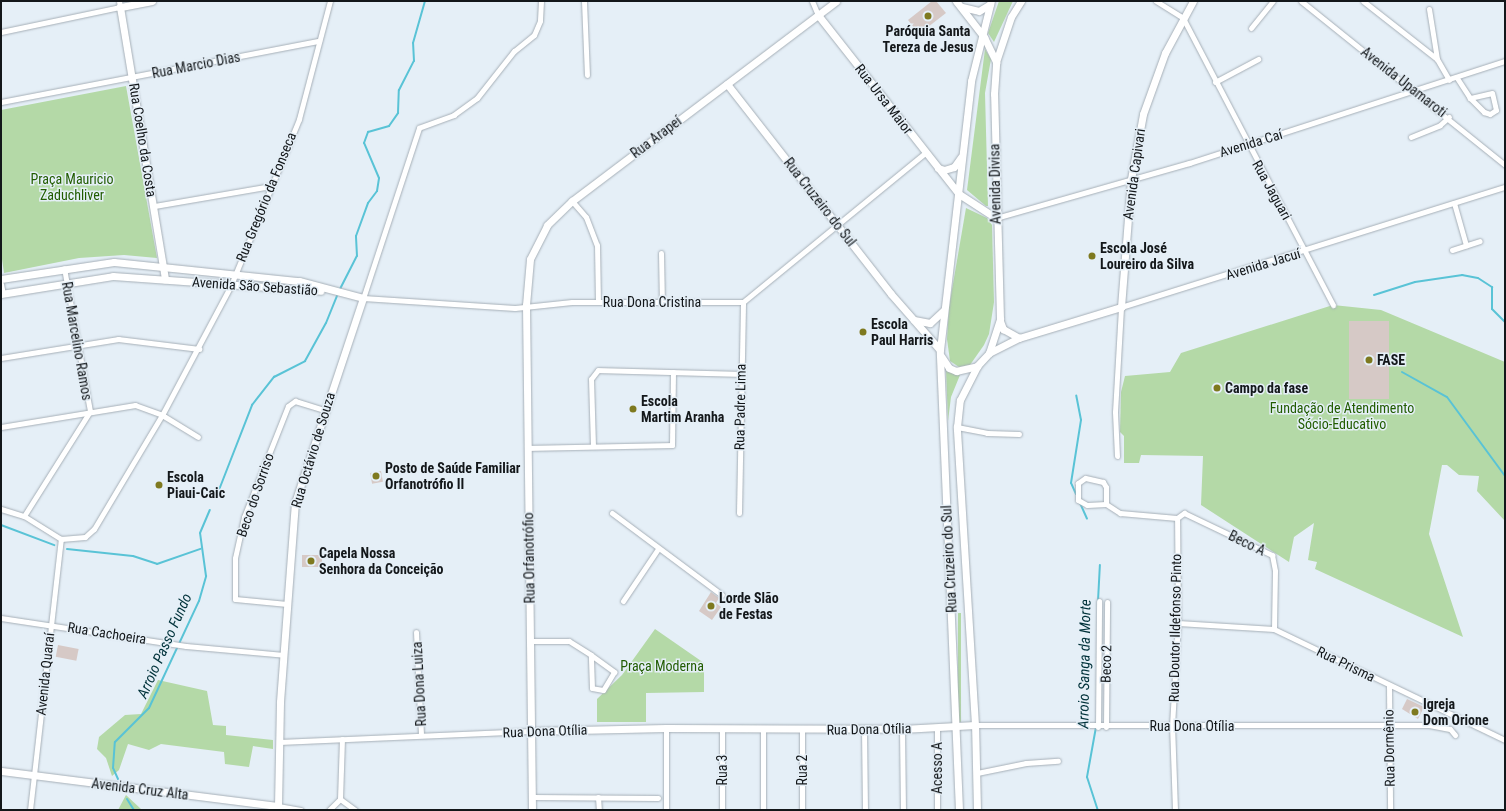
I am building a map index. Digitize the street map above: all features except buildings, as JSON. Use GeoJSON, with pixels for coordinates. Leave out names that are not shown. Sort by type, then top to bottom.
{"type":"FeatureCollection","features":[{"type":"Feature","properties":{"kind":"street"},"geometry":{"type":"LineString","coordinates":[[1,32],[119,4],[152,1]]}},
{"type":"Feature","properties":{"kind":"street","name":"Rua Gregório da Fonseca"},"geometry":{"type":"LineString","coordinates":[[61,539],[85,537],[94,529],[162,415],[199,349],[231,285],[298,119],[330,1]]}},
{"type":"Feature","properties":{"kind":"street","name":"Rua Octávio de Souza"},"geometry":{"type":"LineString","coordinates":[[278,808],[279,742],[295,502],[324,410],[363,298],[419,128],[454,115],[477,98],[514,51],[534,35],[540,21],[540,1]]}},
{"type":"Feature","properties":{"kind":"street"},"geometry":{"type":"LineString","coordinates":[[584,1],[587,75]]}},
{"type":"Feature","properties":{"kind":"street","name":"Rua Ursa Maior"},"geometry":{"type":"LineString","coordinates":[[812,1],[818,15],[959,194],[996,218]]}},
{"type":"Feature","properties":{"kind":"street","name":"Rua Arapeí"},"geometry":{"type":"LineString","coordinates":[[526,305],[530,259],[547,225],[572,201],[836,1]]}},
{"type":"Feature","properties":{"kind":"street","name":"Avenida Divisa"},"geometry":{"type":"LineString","coordinates":[[977,366],[989,353],[1000,319],[996,218],[996,62],[1021,1]]}},
{"type":"Feature","properties":{"kind":"street"},"geometry":{"type":"LineString","coordinates":[[1156,1],[1183,18]]}},
{"type":"Feature","properties":{"kind":"street","name":"Avenida Capivari"},"geometry":{"type":"LineString","coordinates":[[1117,456],[1117,382],[1131,179],[1143,114],[1165,53],[1193,1]]}},
{"type":"Feature","properties":{"kind":"street"},"geometry":{"type":"LineString","coordinates":[[1251,28],[1273,1]]}},
{"type":"Feature","properties":{"kind":"street","name":"Avenida Upamaroti"},"geometry":{"type":"LineString","coordinates":[[1301,1],[1449,117],[1505,165]]}},
{"type":"Feature","properties":{"kind":"street"},"geometry":{"type":"LineString","coordinates":[[1363,1],[1437,59]]}},
{"type":"Feature","properties":{"kind":"street"},"geometry":{"type":"LineString","coordinates":[[958,3],[979,11],[991,2]]}},
{"type":"Feature","properties":{"kind":"street"},"geometry":{"type":"LineString","coordinates":[[977,366],[956,371],[944,363],[940,350],[959,194],[961,157],[971,81],[981,32],[991,2]]}},
{"type":"Feature","properties":{"kind":"street"},"geometry":{"type":"LineString","coordinates":[[958,3],[981,32],[994,53],[996,62]]}},
{"type":"Feature","properties":{"kind":"street","name":"Rua Coelho da Costa"},"geometry":{"type":"LineString","coordinates":[[119,4],[165,265],[165,279]]}},
{"type":"Feature","properties":{"kind":"street"},"geometry":{"type":"LineString","coordinates":[[1429,9],[1437,59],[1449,80]]}},
{"type":"Feature","properties":{"kind":"street","name":"Rua Jaguari"},"geometry":{"type":"LineString","coordinates":[[1183,18],[1247,145],[1306,251],[1332,305]]}},
{"type":"Feature","properties":{"kind":"street","name":"Rua Marcio Dias"},"geometry":{"type":"LineString","coordinates":[[1,102],[319,41]]}},
{"type":"Feature","properties":{"kind":"street"},"geometry":{"type":"LineString","coordinates":[[1215,82],[1258,59]]}},
{"type":"Feature","properties":{"kind":"street","name":"Avenida Caí"},"geometry":{"type":"LineString","coordinates":[[996,218],[1247,145],[1505,61]]}},
{"type":"Feature","properties":{"kind":"street"},"geometry":{"type":"LineString","coordinates":[[1456,78],[1470,98],[1484,112],[1490,114],[1496,110],[1492,93],[1470,98]]}},
{"type":"Feature","properties":{"kind":"street","name":"Rua Cruzeiro do Sul"},"geometry":{"type":"LineString","coordinates":[[727,84],[912,319],[940,350],[958,726],[959,810]]}},
{"type":"Feature","properties":{"kind":"street"},"geometry":{"type":"LineString","coordinates":[[1411,137],[1440,125],[1449,117]]}},
{"type":"Feature","properties":{"kind":"street"},"geometry":{"type":"LineString","coordinates":[[743,302],[837,223],[926,152]]}},
{"type":"Feature","properties":{"kind":"street"},"geometry":{"type":"LineString","coordinates":[[938,168],[948,170],[961,157]]}},
{"type":"Feature","properties":{"kind":"street"},"geometry":{"type":"LineString","coordinates":[[154,206],[271,186]]}},
{"type":"Feature","properties":{"kind":"street","name":"Avenida Jacuí"},"geometry":{"type":"LineString","coordinates":[[989,353],[1019,338],[1306,251],[1505,187]]}},
{"type":"Feature","properties":{"kind":"street"},"geometry":{"type":"LineString","coordinates":[[572,201],[586,217],[597,245],[598,302]]}},
{"type":"Feature","properties":{"kind":"street"},"geometry":{"type":"LineString","coordinates":[[1454,204],[1466,245]]}},
{"type":"Feature","properties":{"kind":"street"},"geometry":{"type":"LineString","coordinates":[[1452,250],[1480,241]]}},
{"type":"Feature","properties":{"kind":"street"},"geometry":{"type":"LineString","coordinates":[[661,253],[662,302]]}},
{"type":"Feature","properties":{"kind":"street","name":"Avenida São Sebastião"},"geometry":{"type":"LineString","coordinates":[[1,279],[64,268],[114,262],[165,265],[299,281],[326,290]]}},
{"type":"Feature","properties":{"kind":"street","name":"Rua Marcelino Ramos"},"geometry":{"type":"LineString","coordinates":[[24,516],[90,411],[80,346],[64,268]]}},
{"type":"Feature","properties":{"kind":"street","name":"Avenida São Sebastião"},"geometry":{"type":"LineString","coordinates":[[2,294],[66,281],[113,276],[231,285],[326,290]]}},
{"type":"Feature","properties":{"kind":"street"},"geometry":{"type":"LineString","coordinates":[[1,284],[2,294]]}},
{"type":"Feature","properties":{"kind":"street","name":"Rua Dona Cristina"},"geometry":{"type":"LineString","coordinates":[[326,290],[363,298],[515,308],[526,305],[598,302],[743,302]]}},
{"type":"Feature","properties":{"kind":"street","name":"Rua Padre Lima"},"geometry":{"type":"LineString","coordinates":[[739,513],[743,302]]}},
{"type":"Feature","properties":{"kind":"street","name":"Rua Orfanotrófio"},"geometry":{"type":"LineString","coordinates":[[526,305],[532,810]]}},
{"type":"Feature","properties":{"kind":"street"},"geometry":{"type":"LineString","coordinates":[[912,319],[930,324],[944,311]]}},
{"type":"Feature","properties":{"kind":"street"},"geometry":{"type":"LineString","coordinates":[[1000,319],[1003,330],[1019,338]]}},
{"type":"Feature","properties":{"kind":"street"},"geometry":{"type":"LineString","coordinates":[[1,358],[118,339],[199,349]]}},
{"type":"Feature","properties":{"kind":"street","name":"Rua Cruzeiro do Sul"},"geometry":{"type":"LineString","coordinates":[[977,366],[960,400],[957,427],[976,725],[977,810]]}},
{"type":"Feature","properties":{"kind":"street"},"geometry":{"type":"LineString","coordinates":[[527,448],[672,445],[672,372]]}},
{"type":"Feature","properties":{"kind":"street"},"geometry":{"type":"LineString","coordinates":[[593,446],[593,373],[672,372],[741,374]]}},
{"type":"Feature","properties":{"kind":"street","name":"Beco do Sorriso"},"geometry":{"type":"LineString","coordinates":[[287,604],[236,600],[235,558],[244,517],[288,406],[295,401],[324,410]]}},
{"type":"Feature","properties":{"kind":"street"},"geometry":{"type":"LineString","coordinates":[[1,427],[90,411],[135,405],[162,415],[198,437]]}},
{"type":"Feature","properties":{"kind":"street"},"geometry":{"type":"LineString","coordinates":[[957,427],[981,432],[1019,434]]}},
{"type":"Feature","properties":{"kind":"street"},"geometry":{"type":"LineString","coordinates":[[1106,504],[1106,487],[1103,482],[1085,478],[1078,483],[1078,500],[1081,503],[1106,504],[1120,513],[1177,518]]}},
{"type":"Feature","properties":{"kind":"street"},"geometry":{"type":"LineString","coordinates":[[1,509],[24,516],[61,539]]}},
{"type":"Feature","properties":{"kind":"street"},"geometry":{"type":"LineString","coordinates":[[612,513],[658,549],[722,595]]}},
{"type":"Feature","properties":{"kind":"street","name":"Beco A"},"geometry":{"type":"LineString","coordinates":[[1177,518],[1184,513],[1272,555],[1275,571],[1274,629]]}},
{"type":"Feature","properties":{"kind":"street","name":"Rua Doutor Ildefonso Pinto"},"geometry":{"type":"LineString","coordinates":[[1175,810],[1172,726],[1178,623],[1177,518]]}},
{"type":"Feature","properties":{"kind":"street","name":"Avenida Quaraí"},"geometry":{"type":"LineString","coordinates":[[30,810],[50,624],[61,539]]}},
{"type":"Feature","properties":{"kind":"street"},"geometry":{"type":"LineString","coordinates":[[623,602],[658,549]]}},
{"type":"Feature","properties":{"kind":"street"},"geometry":{"type":"LineString","coordinates":[[1098,726],[1099,601]]}},
{"type":"Feature","properties":{"kind":"street","name":"Beco 2"},"geometry":{"type":"LineString","coordinates":[[1106,726],[1107,602]]}},
{"type":"Feature","properties":{"kind":"street","name":"Rua Cachoeira"},"geometry":{"type":"LineString","coordinates":[[1,618],[50,624],[186,646],[284,655]]}},
{"type":"Feature","properties":{"kind":"street","name":"Rua Prisma"},"geometry":{"type":"LineString","coordinates":[[1178,623],[1274,629],[1505,740]]}},
{"type":"Feature","properties":{"kind":"street","name":"Rua Dona Luiza"},"geometry":{"type":"LineString","coordinates":[[416,632],[421,735]]}},
{"type":"Feature","properties":{"kind":"street"},"geometry":{"type":"LineString","coordinates":[[531,641],[569,641],[591,655],[614,672],[603,690],[592,688],[591,655]]}},
{"type":"Feature","properties":{"kind":"street","name":"Rua Dormênio"},"geometry":{"type":"LineString","coordinates":[[1389,685],[1390,810]]}},
{"type":"Feature","properties":{"kind":"street","name":"Rua Dona Otília"},"geometry":{"type":"LineString","coordinates":[[279,742],[531,731],[666,728],[762,730],[902,729],[976,725],[1172,726],[1389,724],[1429,725],[1450,729],[1455,734]]}},
{"type":"Feature","properties":{"kind":"street","name":"Acesso A"},"geometry":{"type":"LineString","coordinates":[[937,727],[937,810]]}},
{"type":"Feature","properties":{"kind":"street"},"geometry":{"type":"LineString","coordinates":[[666,728],[666,810]]}},
{"type":"Feature","properties":{"kind":"street","name":"Rua 3"},"geometry":{"type":"LineString","coordinates":[[722,729],[722,810]]}},
{"type":"Feature","properties":{"kind":"street"},"geometry":{"type":"LineString","coordinates":[[864,729],[864,810]]}},
{"type":"Feature","properties":{"kind":"street"},"geometry":{"type":"LineString","coordinates":[[902,729],[903,810]]}},
{"type":"Feature","properties":{"kind":"street"},"geometry":{"type":"LineString","coordinates":[[762,730],[763,810]]}},
{"type":"Feature","properties":{"kind":"street","name":"Rua 2"},"geometry":{"type":"LineString","coordinates":[[802,730],[802,810]]}},
{"type":"Feature","properties":{"kind":"street"},"geometry":{"type":"LineString","coordinates":[[329,810],[340,799],[342,739]]}},
{"type":"Feature","properties":{"kind":"street"},"geometry":{"type":"LineString","coordinates":[[977,773],[1026,763],[1058,761]]}},
{"type":"Feature","properties":{"kind":"street","name":"Avenida Cruz Alta"},"geometry":{"type":"LineString","coordinates":[[1,771],[278,808]]}},
{"type":"Feature","properties":{"kind":"street"},"geometry":{"type":"LineString","coordinates":[[532,797],[658,798]]}},
{"type":"Feature","properties":{"kind":"street"},"geometry":{"type":"LineString","coordinates":[[598,797],[598,810]]}},
{"type":"Feature","properties":{"kind":"street"},"geometry":{"type":"LineString","coordinates":[[340,799],[355,810]]}},
{"type":"Feature","properties":{"kind":"street"},"geometry":{"type":"LineString","coordinates":[[278,808],[301,810]]}},
{"type":"Feature","properties":{"kind":"green space"},"geometry":{"type":"Polygon","coordinates":[[[999,1],[1013,1],[994,42],[988,33],[999,1]]]}},
{"type":"Feature","properties":{"kind":"green space"},"geometry":{"type":"Polygon","coordinates":[[[985,49],[991,59],[985,93],[988,206],[986,206],[967,190],[985,49]]]}},
{"type":"Feature","properties":{"kind":"green space","name":"Praça Mauricio Zaduchliver"},"geometry":{"type":"Polygon","coordinates":[[[126,86],[157,258],[124,255],[79,258],[4,273],[1,252],[1,110],[126,86]]]}},
{"type":"Feature","properties":{"kind":"green space"},"geometry":{"type":"Polygon","coordinates":[[[966,208],[987,218],[992,225],[994,302],[989,334],[984,345],[970,365],[959,367],[950,361],[947,339],[949,307],[966,208]]]}},
{"type":"Feature","properties":{"kind":"green space","name":"Fundação de Atendimento Sócio-Educativo"},"geometry":{"type":"Polygon","coordinates":[[[1333,305],[1381,310],[1505,362],[1505,521],[1477,491],[1479,476],[1459,475],[1447,465],[1442,465],[1429,534],[1463,637],[1315,569],[1317,562],[1308,560],[1314,523],[1294,537],[1289,562],[1201,505],[1203,456],[1141,455],[1139,463],[1124,463],[1124,436],[1120,432],[1121,392],[1125,376],[1170,372],[1181,353],[1333,305]]]}},
{"type":"Feature","properties":{"kind":"green space"},"geometry":{"type":"Polygon","coordinates":[[[946,370],[960,375],[951,397],[948,421],[946,370]]]}},
{"type":"Feature","properties":{"kind":"green space"},"geometry":{"type":"Polygon","coordinates":[[[958,613],[961,613],[961,722],[958,722],[958,613]]]}},
{"type":"Feature","properties":{"kind":"green space","name":"Praça Moderna"},"geometry":{"type":"Polygon","coordinates":[[[655,629],[704,663],[704,692],[646,693],[646,722],[597,722],[597,699],[622,675],[655,629]]]}},
{"type":"Feature","properties":{"kind":"green space"},"geometry":{"type":"Polygon","coordinates":[[[158,680],[207,691],[213,725],[226,726],[226,735],[273,740],[273,749],[253,746],[249,767],[225,764],[224,752],[161,744],[149,750],[128,744],[119,770],[112,776],[106,758],[97,749],[99,737],[125,715],[141,714],[158,680]]]}},
{"type":"Feature","properties":{"kind":"green space"},"geometry":{"type":"Polygon","coordinates":[[[126,795],[142,810],[118,810],[126,795]]]}},
{"type":"Feature","properties":{"kind":"waterway","name":"Arroio Passo Fundo"},"geometry":{"type":"LineString","coordinates":[[340,289],[357,256],[356,236],[368,203],[377,191],[379,178],[364,143],[368,132],[389,126],[398,113],[399,90],[414,61],[413,43],[425,1]]}},
{"type":"Feature","properties":{"kind":"waterway"},"geometry":{"type":"LineString","coordinates":[[1374,295],[1415,282],[1462,275],[1478,278],[1492,287],[1492,309],[1505,322]]}},
{"type":"Feature","properties":{"kind":"waterway","name":"Arroio Passo Fundo"},"geometry":{"type":"LineString","coordinates":[[217,495],[252,405],[274,377],[305,361],[326,323],[338,293]]}},
{"type":"Feature","properties":{"kind":"waterway"},"geometry":{"type":"LineString","coordinates":[[1402,372],[1447,397],[1505,476]]}},
{"type":"Feature","properties":{"kind":"waterway","name":"Arroio Sanga da Morte"},"geometry":{"type":"LineString","coordinates":[[1076,395],[1081,420],[1071,483],[1076,494]]}},
{"type":"Feature","properties":{"kind":"waterway","name":"Arroio Sanga da Morte"},"geometry":{"type":"LineString","coordinates":[[1080,503],[1087,519]]}},
{"type":"Feature","properties":{"kind":"waterway","name":"Arroio Passo Fundo"},"geometry":{"type":"LineString","coordinates":[[118,779],[113,768],[115,742],[149,708],[199,601],[206,576],[200,533],[210,510]]}},
{"type":"Feature","properties":{"kind":"waterway"},"geometry":{"type":"LineString","coordinates":[[1,525],[54,545]]}},
{"type":"Feature","properties":{"kind":"waterway"},"geometry":{"type":"LineString","coordinates":[[67,549],[133,556],[157,564],[200,549]]}},
{"type":"Feature","properties":{"kind":"waterway","name":"Arroio Sanga da Morte"},"geometry":{"type":"LineString","coordinates":[[1098,601],[1100,565]]}},
{"type":"Feature","properties":{"kind":"waterway","name":"Arroio Sanga da Morte"},"geometry":{"type":"LineString","coordinates":[[1096,727],[1087,777],[1098,810]]}},
{"type":"Feature","properties":{"kind":"waterway","name":"Arroio Passo Fundo"},"geometry":{"type":"LineString","coordinates":[[127,799],[134,810]]}},
{"type":"Feature","properties":{"kind":"place","name":"Paróquia Santa Tereza de Jesus"},"geometry":{"type":"Point","coordinates":[928,16]}},
{"type":"Feature","properties":{"kind":"place","name":"Escola José Loureiro da Silva"},"geometry":{"type":"Point","coordinates":[1092,256]}},
{"type":"Feature","properties":{"kind":"place","name":"Escola Paul Harris"},"geometry":{"type":"Point","coordinates":[863,332]}},
{"type":"Feature","properties":{"kind":"place","name":"FASE"},"geometry":{"type":"Point","coordinates":[1369,360]}},
{"type":"Feature","properties":{"kind":"place","name":"Campo da fase"},"geometry":{"type":"Point","coordinates":[1217,388]}},
{"type":"Feature","properties":{"kind":"place","name":"Escola Martim Aranha"},"geometry":{"type":"Point","coordinates":[633,409]}},
{"type":"Feature","properties":{"kind":"place","name":"Posto de Saúde Familiar Orfanotrófio II"},"geometry":{"type":"Point","coordinates":[376,476]}},
{"type":"Feature","properties":{"kind":"place","name":"Escola Piaui-Caic"},"geometry":{"type":"Point","coordinates":[159,485]}},
{"type":"Feature","properties":{"kind":"place","name":"Capela Nossa Senhora da Conceição"},"geometry":{"type":"Point","coordinates":[311,561]}},
{"type":"Feature","properties":{"kind":"place","name":"Lorde Slão de Festas"},"geometry":{"type":"Point","coordinates":[711,606]}},
{"type":"Feature","properties":{"kind":"place","name":"Igreja Dom Orione"},"geometry":{"type":"Point","coordinates":[1415,712]}}]}
